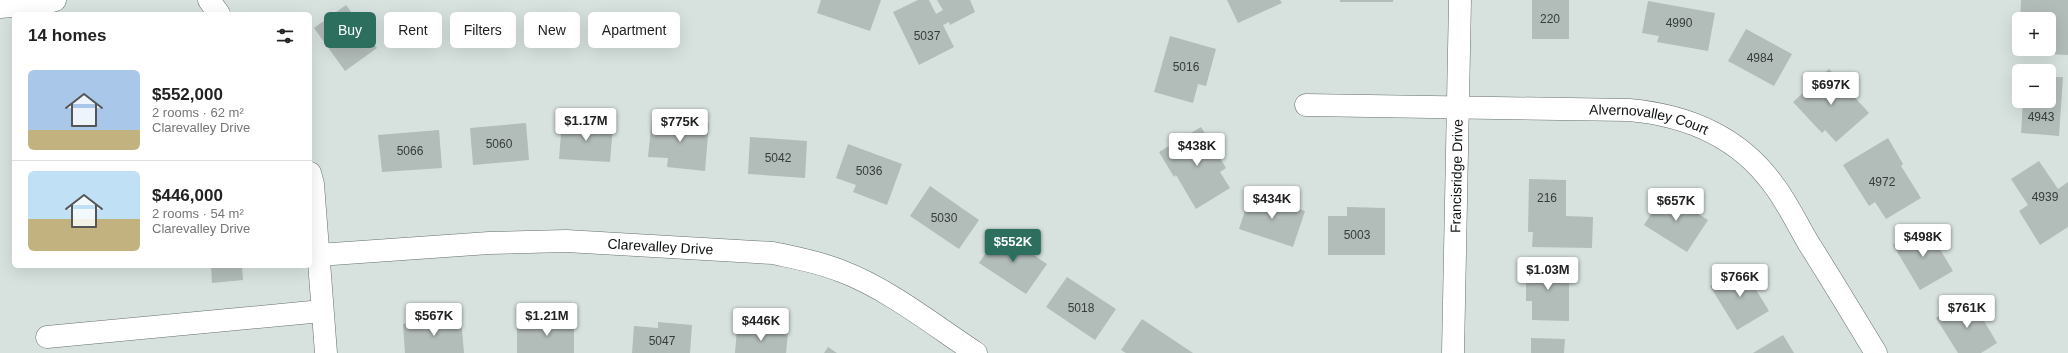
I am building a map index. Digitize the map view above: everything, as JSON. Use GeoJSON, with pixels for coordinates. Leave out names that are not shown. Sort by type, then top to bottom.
{"type":"FeatureCollection","features":[{"type":"Feature","properties":{"kind":"street"},"geometry":{"type":"LineString","coordinates":[[0,7],[46,3],[55,0]]}},
{"type":"Feature","properties":{"kind":"street"},"geometry":{"type":"LineString","coordinates":[[209,0],[218,12]]}},
{"type":"Feature","properties":{"kind":"street","name":"Francisridge Drive"},"geometry":{"type":"LineString","coordinates":[[1453,353],[1460,0]]}},
{"type":"Feature","properties":{"kind":"street","name":"Alvernovalley Court"},"geometry":{"type":"LineString","coordinates":[[1306,105],[1458,106],[1629,110],[1658,112],[1686,120],[1720,136],[1749,158],[1773,183],[1876,353]]}},
{"type":"Feature","properties":{"kind":"street"},"geometry":{"type":"LineString","coordinates":[[312,180],[326,353]]}},
{"type":"Feature","properties":{"kind":"street","name":"Clarevalley Drive"},"geometry":{"type":"LineString","coordinates":[[318,255],[489,243],[566,241],[773,253],[801,258],[842,271],[880,290],[976,353]]}},
{"type":"Feature","properties":{"kind":"street"},"geometry":{"type":"LineString","coordinates":[[47,337],[322,311]]}},
{"type":"Feature","properties":{"kind":"building"},"geometry":{"type":"Polygon","coordinates":[[[821,0],[881,0],[870,31],[817,13],[821,0]]]}},
{"type":"Feature","properties":{"kind":"building"},"geometry":{"type":"Polygon","coordinates":[[[918,0],[929,0],[936,14],[943,10],[937,0],[970,0],[975,12],[950,25],[949,22],[943,25],[954,47],[919,65],[893,12],[918,0]]]}},
{"type":"Feature","properties":{"kind":"building"},"geometry":{"type":"Polygon","coordinates":[[[1227,0],[1280,0],[1282,3],[1238,23],[1227,0]]]}},
{"type":"Feature","properties":{"kind":"building"},"geometry":{"type":"Polygon","coordinates":[[[1340,0],[1393,0],[1393,2],[1340,2],[1340,0]]]}},
{"type":"Feature","properties":{"kind":"building"},"geometry":{"type":"Polygon","coordinates":[[[1532,0],[1569,0],[1569,39],[1532,39],[1532,0]]]}},
{"type":"Feature","properties":{"kind":"building"},"geometry":{"type":"Polygon","coordinates":[[[2021,0],[2068,0],[2068,55],[2056,54],[2056,12],[2020,12],[2021,0]]]}},
{"type":"Feature","properties":{"kind":"building"},"geometry":{"type":"Polygon","coordinates":[[[1648,1],[1715,13],[1708,51],[1657,42],[1659,36],[1642,33],[1648,1]]]}},
{"type":"Feature","properties":{"kind":"building"},"geometry":{"type":"Polygon","coordinates":[[[346,5],[351,12],[336,12],[346,5]]]}},
{"type":"Feature","properties":{"kind":"building"},"geometry":{"type":"Polygon","coordinates":[[[324,21],[324,42],[314,28],[324,21]]]}},
{"type":"Feature","properties":{"kind":"building"},"geometry":{"type":"Polygon","coordinates":[[[1746,29],[1792,54],[1774,86],[1728,61],[1746,29]]]}},
{"type":"Feature","properties":{"kind":"building"},"geometry":{"type":"Polygon","coordinates":[[[1170,36],[1216,49],[1206,86],[1198,84],[1193,103],[1154,92],[1170,36]]]}},
{"type":"Feature","properties":{"kind":"building"},"geometry":{"type":"Polygon","coordinates":[[[376,47],[377,48],[345,71],[328,48],[376,48],[376,47]]]}},
{"type":"Feature","properties":{"kind":"building"},"geometry":{"type":"Polygon","coordinates":[[[1829,69],[1869,113],[1836,142],[1825,130],[1822,133],[1793,102],[1829,69]]]}},
{"type":"Feature","properties":{"kind":"building"},"geometry":{"type":"Polygon","coordinates":[[[2056,77],[2063,77],[2059,136],[2021,133],[2023,108],[2056,108],[2056,77]]]}},
{"type":"Feature","properties":{"kind":"building"},"geometry":{"type":"Polygon","coordinates":[[[652,118],[709,123],[705,171],[667,167],[668,158],[648,157],[652,118]]]}},
{"type":"Feature","properties":{"kind":"building"},"geometry":{"type":"Polygon","coordinates":[[[562,122],[613,126],[610,162],[559,159],[562,122]]]}},
{"type":"Feature","properties":{"kind":"building"},"geometry":{"type":"Polygon","coordinates":[[[526,123],[529,160],[473,165],[470,128],[526,123]]]}},
{"type":"Feature","properties":{"kind":"building"},"geometry":{"type":"Polygon","coordinates":[[[1201,127],[1226,168],[1220,172],[1230,188],[1196,209],[1176,175],[1174,177],[1159,152],[1201,127]]]}},
{"type":"Feature","properties":{"kind":"building"},"geometry":{"type":"Polygon","coordinates":[[[439,130],[442,168],[382,172],[378,135],[439,130]]]}},
{"type":"Feature","properties":{"kind":"building"},"geometry":{"type":"Polygon","coordinates":[[[750,137],[807,141],[805,178],[748,174],[750,137]]]}},
{"type":"Feature","properties":{"kind":"building"},"geometry":{"type":"Polygon","coordinates":[[[1888,138],[1903,164],[1901,166],[1921,198],[1886,219],[1875,202],[1869,206],[1843,165],[1888,138]]]}},
{"type":"Feature","properties":{"kind":"building"},"geometry":{"type":"Polygon","coordinates":[[[848,144],[902,164],[887,205],[853,192],[856,185],[836,178],[848,144]]]}},
{"type":"Feature","properties":{"kind":"building"},"geometry":{"type":"Polygon","coordinates":[[[2039,161],[2058,189],[2068,182],[2068,227],[2040,245],[2019,211],[2028,205],[2011,179],[2039,161]]]}},
{"type":"Feature","properties":{"kind":"building"},"geometry":{"type":"Polygon","coordinates":[[[1529,179],[1566,180],[1566,216],[1593,217],[1592,248],[1532,247],[1533,232],[1528,232],[1529,179]]]}},
{"type":"Feature","properties":{"kind":"building"},"geometry":{"type":"Polygon","coordinates":[[[930,186],[979,220],[959,249],[910,216],[930,186]]]}},
{"type":"Feature","properties":{"kind":"building"},"geometry":{"type":"Polygon","coordinates":[[[1251,193],[1305,211],[1293,247],[1239,229],[1251,193]]]}},
{"type":"Feature","properties":{"kind":"building"},"geometry":{"type":"Polygon","coordinates":[[[1664,193],[1708,220],[1687,252],[1644,225],[1664,193]]]}},
{"type":"Feature","properties":{"kind":"building"},"geometry":{"type":"Polygon","coordinates":[[[1347,207],[1385,208],[1385,255],[1328,255],[1328,216],[1347,216],[1347,207]]]}},
{"type":"Feature","properties":{"kind":"building"},"geometry":{"type":"Polygon","coordinates":[[[1926,226],[1953,271],[1920,290],[1893,245],[1926,226]]]}},
{"type":"Feature","properties":{"kind":"building"},"geometry":{"type":"Polygon","coordinates":[[[1000,232],[1047,264],[1026,294],[979,263],[1000,232]]]}},
{"type":"Feature","properties":{"kind":"building"},"geometry":{"type":"Polygon","coordinates":[[[1526,263],[1569,263],[1569,321],[1532,320],[1532,301],[1526,301],[1526,263]]]}},
{"type":"Feature","properties":{"kind":"building"},"geometry":{"type":"Polygon","coordinates":[[[1742,267],[1769,311],[1737,330],[1710,286],[1742,267]]]}},
{"type":"Feature","properties":{"kind":"building"},"geometry":{"type":"Polygon","coordinates":[[[211,268],[242,268],[243,280],[212,283],[211,268]]]}},
{"type":"Feature","properties":{"kind":"building"},"geometry":{"type":"Polygon","coordinates":[[[1067,277],[1116,309],[1095,340],[1046,307],[1067,277]]]}},
{"type":"Feature","properties":{"kind":"building"},"geometry":{"type":"Polygon","coordinates":[[[1970,297],[1997,343],[1981,353],[1958,353],[1936,318],[1970,297]]]}},
{"type":"Feature","properties":{"kind":"building"},"geometry":{"type":"Polygon","coordinates":[[[543,317],[574,317],[574,353],[517,353],[517,325],[543,325],[543,317]]]}},
{"type":"Feature","properties":{"kind":"building"},"geometry":{"type":"Polygon","coordinates":[[[461,319],[464,353],[405,353],[403,324],[461,319]]]}},
{"type":"Feature","properties":{"kind":"building"},"geometry":{"type":"Polygon","coordinates":[[[1142,319],[1193,353],[1126,353],[1121,350],[1142,319]]]}},
{"type":"Feature","properties":{"kind":"building"},"geometry":{"type":"Polygon","coordinates":[[[658,322],[692,325],[690,353],[632,353],[634,326],[658,328],[658,322]]]}},
{"type":"Feature","properties":{"kind":"building"},"geometry":{"type":"Polygon","coordinates":[[[737,329],[788,333],[786,353],[735,353],[737,329]]]}},
{"type":"Feature","properties":{"kind":"building"},"geometry":{"type":"Polygon","coordinates":[[[1783,335],[1794,353],[1753,353],[1783,335]]]}},
{"type":"Feature","properties":{"kind":"building"},"geometry":{"type":"Polygon","coordinates":[[[1531,338],[1565,339],[1564,353],[1531,353],[1531,338]]]}},
{"type":"Feature","properties":{"kind":"building"},"geometry":{"type":"Polygon","coordinates":[[[828,347],[837,353],[824,353],[828,347]]]}}]}
